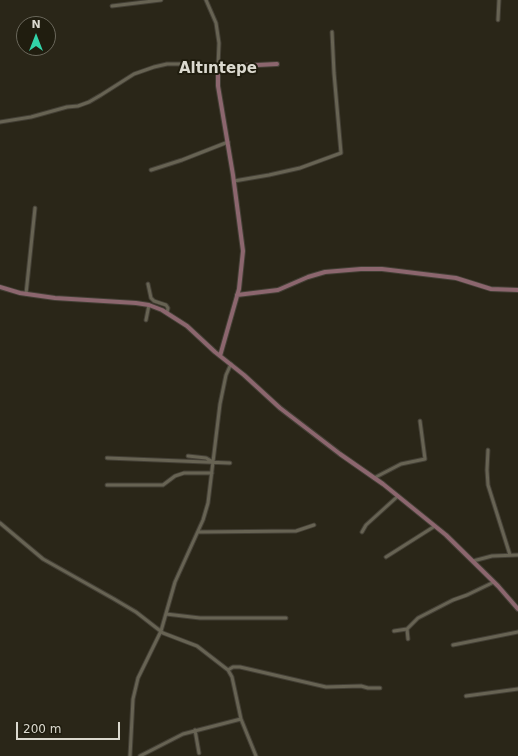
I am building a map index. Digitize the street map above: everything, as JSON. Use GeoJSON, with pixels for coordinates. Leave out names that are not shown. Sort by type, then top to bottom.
{"type":"FeatureCollection","features":[{"type":"Feature","properties":{"kind":"street"},"geometry":{"type":"LineString","coordinates":[[112,6],[161,0]]}},
{"type":"Feature","properties":{"kind":"street"},"geometry":{"type":"LineString","coordinates":[[206,0],[216,23],[219,43],[218,86],[234,181],[243,251],[237,295],[220,356]]}},
{"type":"Feature","properties":{"kind":"street"},"geometry":{"type":"LineString","coordinates":[[498,20],[499,0]]}},
{"type":"Feature","properties":{"kind":"street"},"geometry":{"type":"LineString","coordinates":[[234,181],[300,168],[341,153],[332,32]]}},
{"type":"Feature","properties":{"kind":"street"},"geometry":{"type":"LineString","coordinates":[[0,122],[31,117],[83,104],[101,95],[134,74],[166,64],[218,67],[276,64]]}},
{"type":"Feature","properties":{"kind":"street"},"geometry":{"type":"LineString","coordinates":[[151,170],[228,142]]}},
{"type":"Feature","properties":{"kind":"street"},"geometry":{"type":"LineString","coordinates":[[26,294],[35,208]]}},
{"type":"Feature","properties":{"kind":"street"},"geometry":{"type":"LineString","coordinates":[[237,295],[278,290],[325,272],[361,269],[382,269],[456,278],[492,289],[518,290]]}},
{"type":"Feature","properties":{"kind":"street"},"geometry":{"type":"LineString","coordinates":[[148,284],[151,298],[154,301],[166,305],[168,308],[167,312]]}},
{"type":"Feature","properties":{"kind":"street"},"geometry":{"type":"LineString","coordinates":[[0,287],[26,294],[55,298],[149,305],[167,312],[187,326],[280,408],[398,496],[435,526],[473,561],[518,609]]}},
{"type":"Feature","properties":{"kind":"street"},"geometry":{"type":"LineString","coordinates":[[146,320],[149,305]]}},
{"type":"Feature","properties":{"kind":"street"},"geometry":{"type":"LineString","coordinates":[[130,756],[133,699],[138,678],[161,631],[175,582],[198,532],[208,503],[222,394],[226,375],[231,364]]}},
{"type":"Feature","properties":{"kind":"street"},"geometry":{"type":"LineString","coordinates":[[374,478],[401,464],[425,459],[420,421]]}},
{"type":"Feature","properties":{"kind":"street"},"geometry":{"type":"LineString","coordinates":[[488,450],[486,470],[488,485],[510,555]]}},
{"type":"Feature","properties":{"kind":"street"},"geometry":{"type":"LineString","coordinates":[[188,456],[206,458],[214,462]]}},
{"type":"Feature","properties":{"kind":"street"},"geometry":{"type":"LineString","coordinates":[[107,458],[230,463]]}},
{"type":"Feature","properties":{"kind":"street"},"geometry":{"type":"LineString","coordinates":[[107,485],[163,485],[175,476],[184,473],[212,473]]}},
{"type":"Feature","properties":{"kind":"street"},"geometry":{"type":"LineString","coordinates":[[362,532],[366,525],[398,496]]}},
{"type":"Feature","properties":{"kind":"street"},"geometry":{"type":"LineString","coordinates":[[0,523],[43,559],[114,599],[161,631],[197,646],[228,670],[233,684],[241,719],[256,756]]}},
{"type":"Feature","properties":{"kind":"street"},"geometry":{"type":"LineString","coordinates":[[198,532],[296,531],[314,525]]}},
{"type":"Feature","properties":{"kind":"street"},"geometry":{"type":"LineString","coordinates":[[386,557],[435,526]]}},
{"type":"Feature","properties":{"kind":"street"},"geometry":{"type":"LineString","coordinates":[[473,561],[492,556],[518,555]]}},
{"type":"Feature","properties":{"kind":"street"},"geometry":{"type":"LineString","coordinates":[[394,631],[407,629],[418,618],[453,600],[494,582]]}},
{"type":"Feature","properties":{"kind":"street"},"geometry":{"type":"LineString","coordinates":[[166,614],[200,618],[286,618]]}},
{"type":"Feature","properties":{"kind":"street"},"geometry":{"type":"LineString","coordinates":[[407,629],[408,639]]}},
{"type":"Feature","properties":{"kind":"street"},"geometry":{"type":"LineString","coordinates":[[453,645],[518,632]]}},
{"type":"Feature","properties":{"kind":"street"},"geometry":{"type":"LineString","coordinates":[[228,670],[233,667],[240,666],[326,687],[361,686],[368,688],[380,688]]}},
{"type":"Feature","properties":{"kind":"street"},"geometry":{"type":"LineString","coordinates":[[466,696],[518,689]]}},
{"type":"Feature","properties":{"kind":"street"},"geometry":{"type":"LineString","coordinates":[[140,756],[173,739],[195,730],[241,719]]}},
{"type":"Feature","properties":{"kind":"street"},"geometry":{"type":"LineString","coordinates":[[195,730],[199,753]]}},
{"type":"Feature","properties":{"kind":"district","name":"Altıntepe"},"geometry":{"type":"Point","coordinates":[218,69]}}]}
